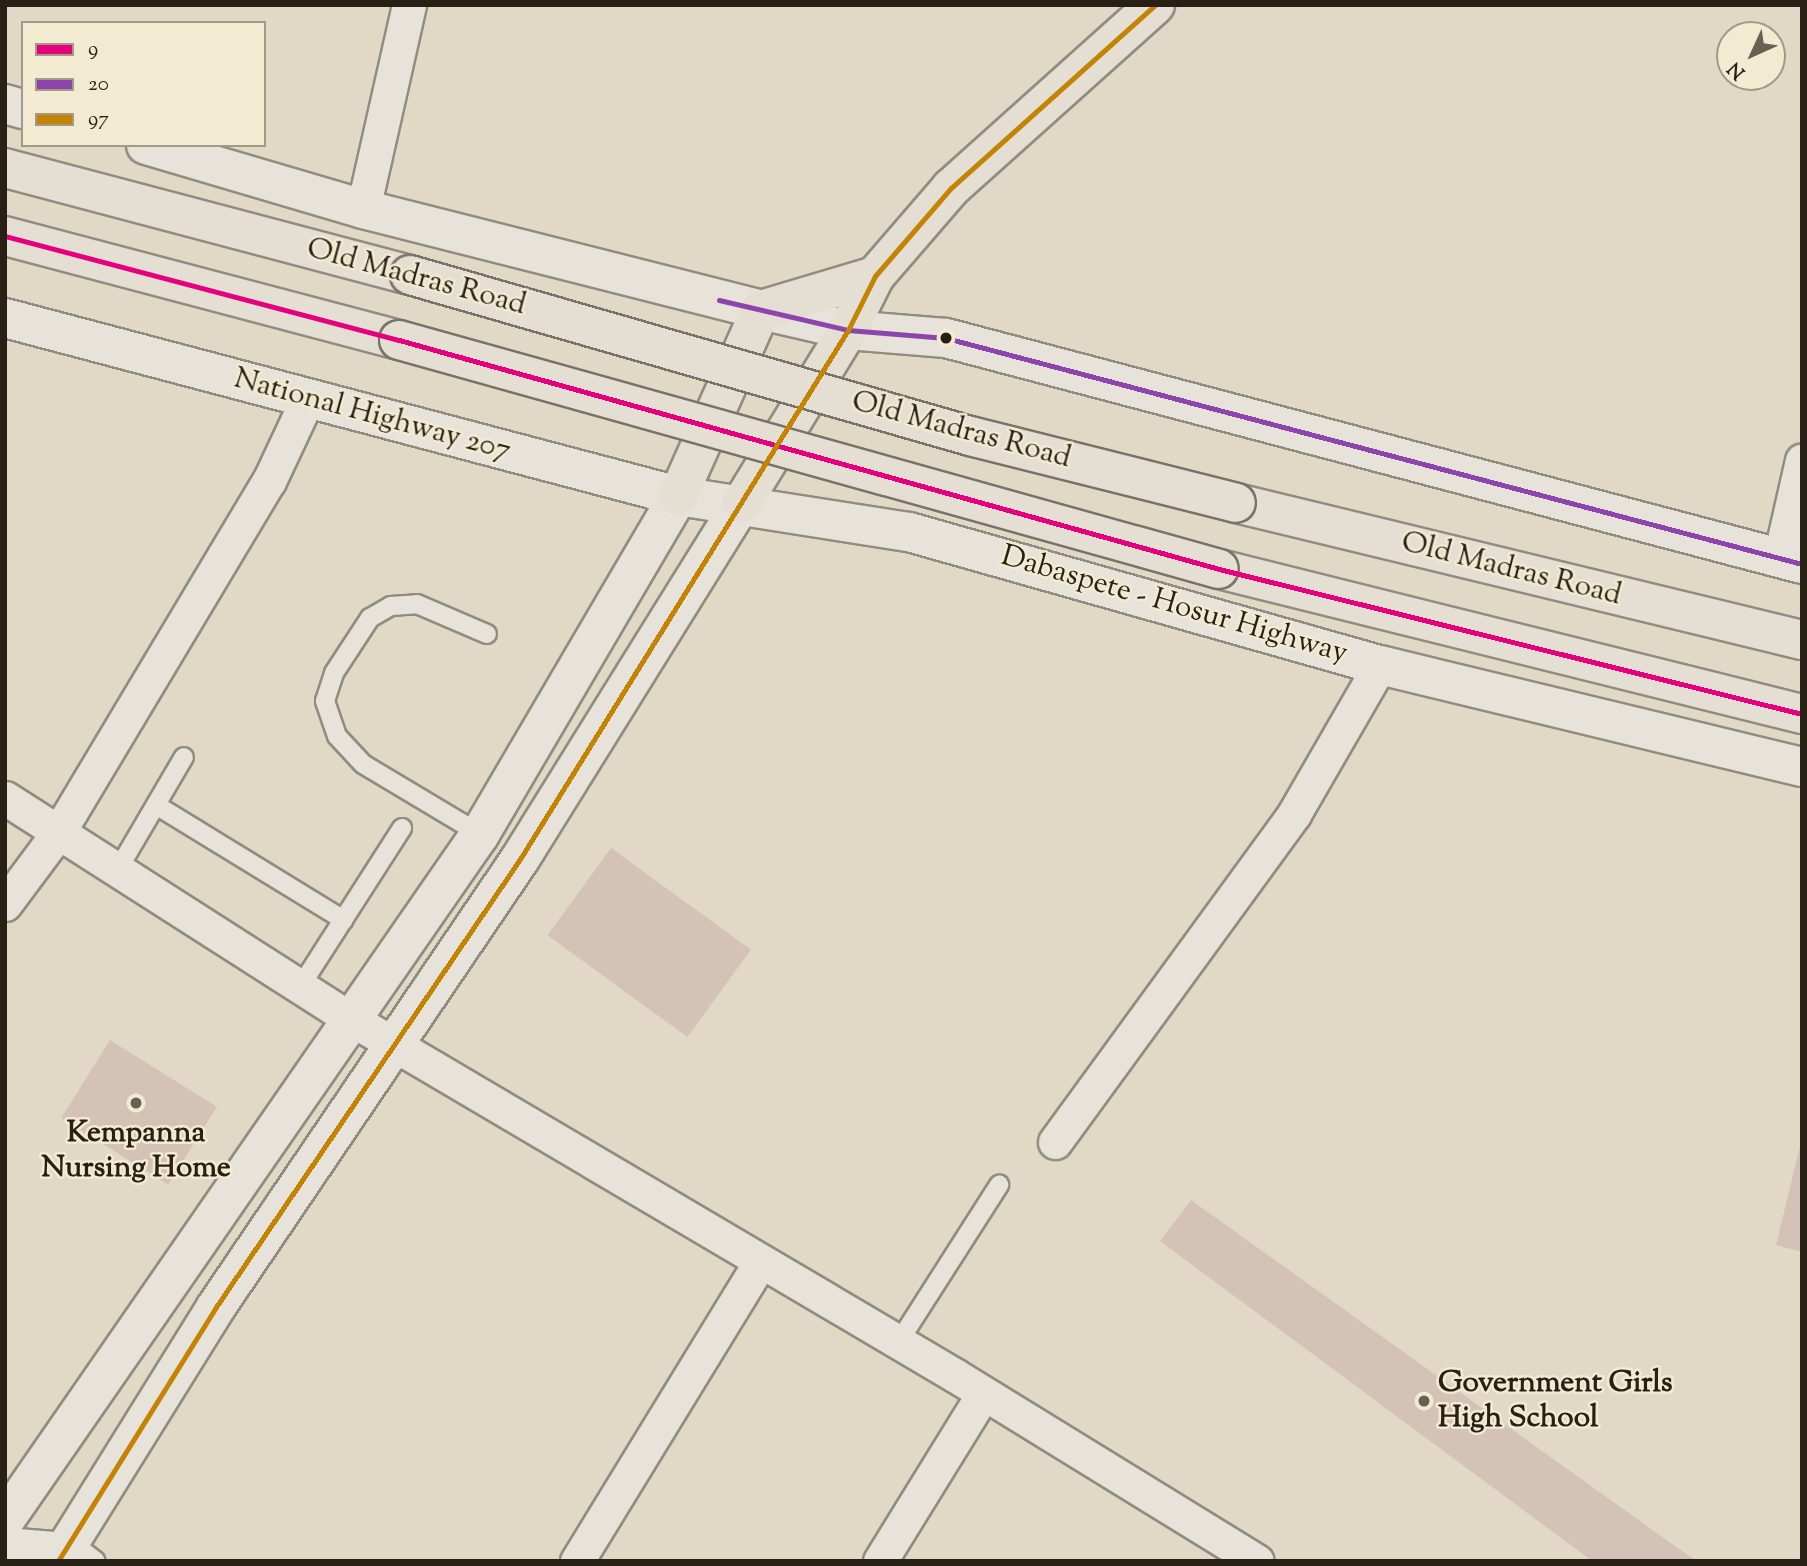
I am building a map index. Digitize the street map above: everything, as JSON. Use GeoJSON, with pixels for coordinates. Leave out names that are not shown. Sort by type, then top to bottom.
{"type":"FeatureCollection","features":[{"type":"Feature","properties":{"kind":"highway"},"geometry":{"type":"LineString","coordinates":[[742,503],[848,330],[874,276],[951,188],[1155,5]]}},
{"type":"Feature","properties":{"kind":"highway","name":"Old Madras Road"},"geometry":{"type":"LineString","coordinates":[[5,168],[410,275],[970,436],[1802,640]]}},
{"type":"Feature","properties":{"kind":"highway"},"geometry":{"type":"LineString","coordinates":[[5,236],[399,340],[1219,569],[1802,714]]}},
{"type":"Feature","properties":{"kind":"highway"},"geometry":{"type":"LineString","coordinates":[[678,496],[761,310],[874,276]]}},
{"type":"Feature","properties":{"kind":"street"},"geometry":{"type":"LineString","coordinates":[[363,209],[409,5]]}},
{"type":"Feature","properties":{"kind":"street"},"geometry":{"type":"LineString","coordinates":[[153,147],[363,209],[761,310],[848,330],[946,338],[1791,561],[1802,460]]}},
{"type":"Feature","properties":{"kind":"street","name":"National Highway 207"},"geometry":{"type":"LineString","coordinates":[[5,318],[678,496],[742,503]]}},
{"type":"Feature","properties":{"kind":"street"},"geometry":{"type":"LineString","coordinates":[[5,904],[58,833],[269,481],[307,400]]}},
{"type":"Feature","properties":{"kind":"street"},"geometry":{"type":"LineString","coordinates":[[5,1520],[480,834],[678,496]]}},
{"type":"Feature","properties":{"kind":"street"},"geometry":{"type":"LineString","coordinates":[[5,1544],[73,1557],[216,1307],[520,859],[742,503]]}},
{"type":"Feature","properties":{"kind":"street","name":"Dabaspete - Hosur Highway"},"geometry":{"type":"LineString","coordinates":[[742,503],[909,532],[1380,665],[1802,767]]}},
{"type":"Feature","properties":{"kind":"street"},"geometry":{"type":"LineString","coordinates":[[1055,1142],[1294,814],[1380,665]]}},
{"type":"Feature","properties":{"kind":"street"},"geometry":{"type":"LineString","coordinates":[[5,798],[351,1020],[983,1394],[1235,1555]]}},
{"type":"Feature","properties":{"kind":"street"},"geometry":{"type":"LineString","coordinates":[[577,1561],[760,1262]]}},
{"type":"Feature","properties":{"kind":"street"},"geometry":{"type":"LineString","coordinates":[[880,1561],[983,1394]]}},
{"type":"Feature","properties":{"kind":"lane"},"geometry":{"type":"LineString","coordinates":[[480,834],[363,764],[337,736],[325,701],[334,673],[370,618],[391,606],[417,604],[487,634]]}},
{"type":"Feature","properties":{"kind":"lane"},"geometry":{"type":"LineString","coordinates":[[117,871],[184,757]]}},
{"type":"Feature","properties":{"kind":"lane"},"geometry":{"type":"LineString","coordinates":[[156,805],[344,920]]}},
{"type":"Feature","properties":{"kind":"lane"},"geometry":{"type":"LineString","coordinates":[[300,987],[402,828]]}},
{"type":"Feature","properties":{"kind":"lane"},"geometry":{"type":"LineString","coordinates":[[898,1343],[999,1185]]}},
{"type":"Feature","properties":{"kind":"building"},"geometry":{"type":"Polygon","coordinates":[[[611,848],[751,950],[687,1037],[548,935],[611,848]]]}},
{"type":"Feature","properties":{"kind":"building"},"geometry":{"type":"Polygon","coordinates":[[[110,1040],[217,1107],[168,1185],[61,1118],[110,1040]]]}},
{"type":"Feature","properties":{"kind":"building"},"geometry":{"type":"Polygon","coordinates":[[[1802,1142],[1802,1252],[1776,1245],[1802,1142]]]}},
{"type":"Feature","properties":{"kind":"building","name":"Government Girls High School"},"geometry":{"type":"Polygon","coordinates":[[[1191,1200],[1696,1561],[1592,1561],[1160,1241],[1191,1200]]]}},
{"type":"Feature","properties":{"kind":"transit line","name":"97"},"geometry":{"type":"LineString","coordinates":[[58,1561],[216,1307],[520,859],[848,330],[875,276],[951,188],[1155,5]]}},
{"type":"Feature","properties":{"kind":"transit line","name":"9"},"geometry":{"type":"LineString","coordinates":[[5,236],[399,340],[1219,569],[1802,714]]}},
{"type":"Feature","properties":{"kind":"transit line","name":"20"},"geometry":{"type":"LineString","coordinates":[[719,300],[848,330],[946,338],[1802,564]]}},
{"type":"Feature","properties":{"kind":"place","name":"Kempanna Nursing Home"},"geometry":{"type":"Point","coordinates":[136,1103]}},
{"type":"Feature","properties":{"kind":"place","name":"Government Girls High School"},"geometry":{"type":"Point","coordinates":[1424,1401]}}]}
